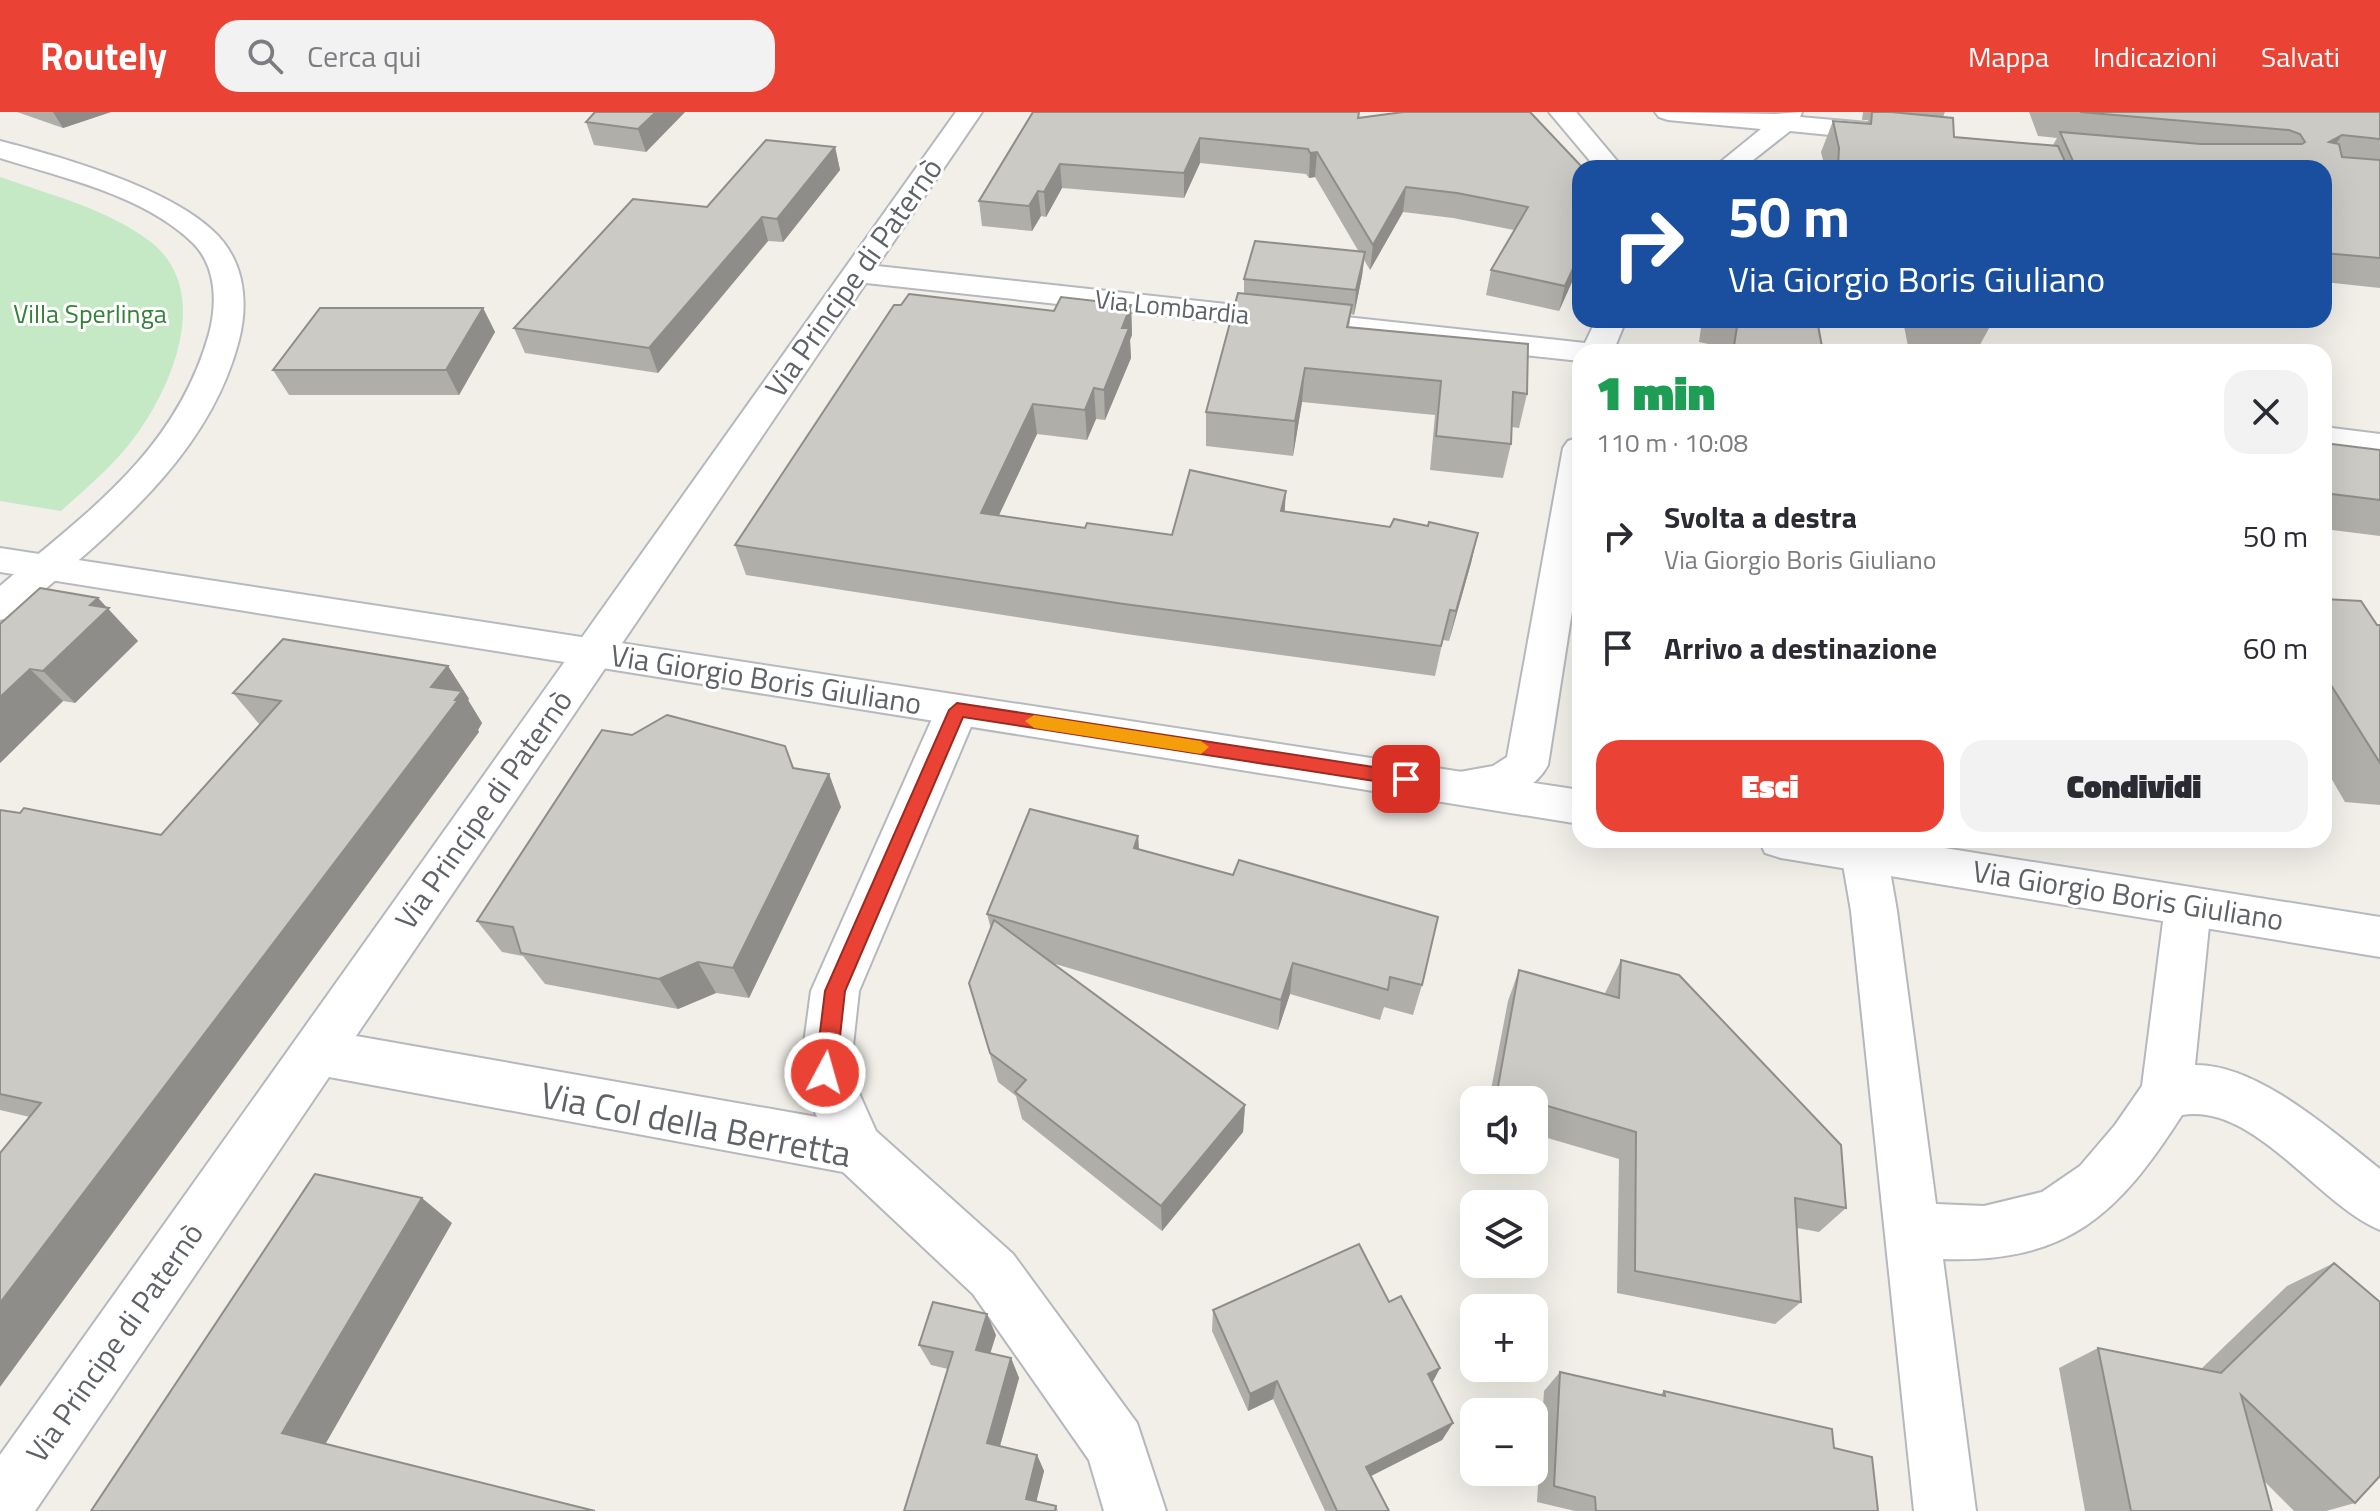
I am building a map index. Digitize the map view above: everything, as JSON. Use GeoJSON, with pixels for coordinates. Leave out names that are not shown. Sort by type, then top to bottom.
{"type":"FeatureCollection","features":[{"type":"Feature","properties":{"kind":"street","name":"Via Principe di Paternò"},"geometry":{"type":"LineString","coordinates":[[0,1508],[969,112]]}},
{"type":"Feature","properties":{"kind":"street"},"geometry":{"type":"LineString","coordinates":[[1562,112],[1603,160]]}},
{"type":"Feature","properties":{"kind":"street"},"geometry":{"type":"LineString","coordinates":[[1668,112],[1787,117],[1910,134]]}},
{"type":"Feature","properties":{"kind":"street"},"geometry":{"type":"LineString","coordinates":[[1736,160],[1787,117]]}},
{"type":"Feature","properties":{"kind":"street"},"geometry":{"type":"LineString","coordinates":[[0,149],[161,208],[199,233],[214,248],[229,286],[224,343],[201,404],[147,475],[0,607]]}},
{"type":"Feature","properties":{"kind":"street","name":"Via Lombardia"},"geometry":{"type":"LineString","coordinates":[[858,273],[1572,351]]}},
{"type":"Feature","properties":{"kind":"street"},"geometry":{"type":"LineString","coordinates":[[2332,438],[2380,444]]}},
{"type":"Feature","properties":{"kind":"street"},"geometry":{"type":"LineString","coordinates":[[1458,787],[1503,782],[1527,765],[1572,496]]}},
{"type":"Feature","properties":{"kind":"street","name":"Via Giorgio Boris Giuliano"},"geometry":{"type":"LineString","coordinates":[[0,560],[1572,806]]}},
{"type":"Feature","properties":{"kind":"street"},"geometry":{"type":"LineString","coordinates":[[857,1149],[825,1073],[835,991],[957,710]]}},
{"type":"Feature","properties":{"kind":"street","name":"Via Giorgio Boris Giuliano"},"geometry":{"type":"LineString","coordinates":[[1832,848],[2380,937]]}},
{"type":"Feature","properties":{"kind":"street"},"geometry":{"type":"LineString","coordinates":[[1864,853],[1874,911],[1945,1511]]}},
{"type":"Feature","properties":{"kind":"street"},"geometry":{"type":"LineString","coordinates":[[1910,1231],[1984,1233],[2054,1216],[2099,1184],[2134,1143],[2167,1093],[2188,906]]}},
{"type":"Feature","properties":{"kind":"street","name":"Via Col della Berretta"},"geometry":{"type":"LineString","coordinates":[[318,1052],[857,1149],[993,1274],[1115,1445],[1135,1511]]}},
{"type":"Feature","properties":{"kind":"street"},"geometry":{"type":"LineString","coordinates":[[2167,1093],[2206,1089],[2237,1100],[2271,1119],[2380,1203]]}},
{"type":"Feature","properties":{"kind":"green space","name":"Villa Sperlinga"},"geometry":{"type":"Polygon","coordinates":[[[0,177],[79,204],[135,231],[152,243],[171,264],[181,289],[183,317],[179,345],[157,401],[127,447],[61,511],[0,501],[0,177]]]}},
{"type":"Feature","properties":{"kind":"building"},"geometry":{"type":"Polygon","coordinates":[[[595,112],[656,112],[638,129],[586,122],[595,112]]]}},
{"type":"Feature","properties":{"kind":"building"},"geometry":{"type":"Polygon","coordinates":[[[1033,112],[1359,112],[1358,118],[1403,112],[1530,112],[1575,160],[1572,160],[1572,271],[1565,286],[1491,270],[1528,207],[1406,187],[1373,245],[1317,152],[1310,153],[1308,149],[1200,138],[1184,173],[1060,164],[1044,192],[1038,191],[1029,206],[979,201],[1033,112]]]}},
{"type":"Feature","properties":{"kind":"building"},"geometry":{"type":"Polygon","coordinates":[[[1872,112],[1953,118],[1954,137],[2058,146],[2064,160],[1838,160],[1833,121],[1871,124],[1872,112]]]}},
{"type":"Feature","properties":{"kind":"building"},"geometry":{"type":"Polygon","coordinates":[[[2080,112],[2380,112],[2380,139],[2342,135],[2329,142],[2339,144],[2342,157],[2380,160],[2380,258],[2332,254],[2332,160],[2072,160],[2060,132],[2201,144],[2305,142],[2300,134],[2289,130],[2080,112]]]}},
{"type":"Feature","properties":{"kind":"building"},"geometry":{"type":"Polygon","coordinates":[[[766,140],[835,147],[777,219],[762,217],[649,348],[514,328],[633,199],[707,207],[766,140]]]}},
{"type":"Feature","properties":{"kind":"building"},"geometry":{"type":"Polygon","coordinates":[[[1255,241],[1365,252],[1356,290],[1244,279],[1255,241]]]}},
{"type":"Feature","properties":{"kind":"building"},"geometry":{"type":"Polygon","coordinates":[[[1238,293],[1352,305],[1347,327],[1528,344],[1527,394],[1513,392],[1511,444],[1436,436],[1441,381],[1305,368],[1295,421],[1206,412],[1238,293]]]}},
{"type":"Feature","properties":{"kind":"building"},"geometry":{"type":"Polygon","coordinates":[[[909,294],[1054,311],[1061,297],[1131,305],[1122,328],[1129,328],[1104,390],[1094,388],[1085,410],[1033,404],[981,513],[1085,528],[1087,523],[1172,535],[1190,470],[1286,491],[1281,511],[1390,527],[1394,519],[1428,526],[1429,522],[1478,533],[1456,611],[1450,610],[1441,646],[1124,604],[735,545],[894,305],[901,305],[909,294]]]}},
{"type":"Feature","properties":{"kind":"building"},"geometry":{"type":"Polygon","coordinates":[[[320,308],[483,308],[446,370],[273,370],[320,308]]]}},
{"type":"Feature","properties":{"kind":"building"},"geometry":{"type":"Polygon","coordinates":[[[1737,328],[1818,328],[1822,344],[1734,344],[1737,328]]]}},
{"type":"Feature","properties":{"kind":"building"},"geometry":{"type":"Polygon","coordinates":[[[2332,444],[2380,450],[2380,500],[2332,494],[2332,444]]]}},
{"type":"Feature","properties":{"kind":"building"},"geometry":{"type":"Polygon","coordinates":[[[40,588],[98,598],[90,605],[109,608],[43,671],[30,669],[0,697],[0,624],[40,588]]]}},
{"type":"Feature","properties":{"kind":"building"},"geometry":{"type":"Polygon","coordinates":[[[2332,599],[2361,601],[2380,625],[2380,763],[2332,687],[2332,599]]]}},
{"type":"Feature","properties":{"kind":"building"},"geometry":{"type":"Polygon","coordinates":[[[283,639],[448,666],[431,687],[462,691],[0,1303],[0,1153],[41,1103],[0,1094],[0,810],[20,813],[24,808],[161,835],[281,701],[233,693],[283,639]]]}},
{"type":"Feature","properties":{"kind":"building"},"geometry":{"type":"Polygon","coordinates":[[[667,715],[785,746],[793,768],[829,774],[733,968],[698,962],[659,979],[521,953],[513,927],[477,921],[602,730],[632,735],[667,715]]]}},
{"type":"Feature","properties":{"kind":"building"},"geometry":{"type":"Polygon","coordinates":[[[1030,809],[1138,836],[1134,848],[1233,875],[1239,860],[1438,917],[1422,985],[1390,977],[1388,990],[1293,963],[1281,1000],[987,914],[1030,809]]]}},
{"type":"Feature","properties":{"kind":"building"},"geometry":{"type":"Polygon","coordinates":[[[994,920],[1245,1105],[1161,1206],[1015,1092],[1026,1080],[990,1053],[969,983],[994,920]]]}},
{"type":"Feature","properties":{"kind":"building"},"geometry":{"type":"Polygon","coordinates":[[[1621,960],[1679,975],[1841,1145],[1846,1208],[1795,1198],[1801,1302],[1635,1271],[1636,1132],[1548,1106],[1548,1086],[1498,1086],[1519,970],[1619,998],[1621,960]]]}},
{"type":"Feature","properties":{"kind":"building"},"geometry":{"type":"Polygon","coordinates":[[[315,1174],[422,1198],[282,1433],[595,1511],[91,1511],[315,1174]]]}},
{"type":"Feature","properties":{"kind":"building"},"geometry":{"type":"Polygon","coordinates":[[[1359,1244],[1389,1302],[1401,1296],[1440,1368],[1428,1374],[1453,1423],[1366,1467],[1389,1511],[1337,1511],[1277,1381],[1250,1394],[1213,1310],[1359,1244]]]}},
{"type":"Feature","properties":{"kind":"building"},"geometry":{"type":"Polygon","coordinates":[[[2334,1263],[2380,1302],[2380,1476],[2355,1503],[2241,1395],[2272,1511],[2131,1511],[2098,1348],[2221,1373],[2334,1263]]]}},
{"type":"Feature","properties":{"kind":"building"},"geometry":{"type":"Polygon","coordinates":[[[933,1302],[987,1314],[976,1350],[1011,1358],[987,1443],[1037,1455],[1026,1499],[1056,1506],[1055,1511],[904,1511],[953,1352],[919,1345],[933,1302]]]}},
{"type":"Feature","properties":{"kind":"building"},"geometry":{"type":"Polygon","coordinates":[[[1560,1372],[1665,1396],[1664,1391],[1832,1429],[1834,1448],[1872,1457],[1878,1511],[1596,1511],[1595,1497],[1554,1486],[1560,1372]]]}},
{"type":"Feature","properties":{"kind":"slow traffic"},"geometry":{"type":"LineString","coordinates":[[1034,721],[1201,747]]}},
{"type":"Feature","properties":{"kind":"route"},"geometry":{"type":"LineString","coordinates":[[825,1073],[835,991],[957,710],[1406,779]]}}]}
